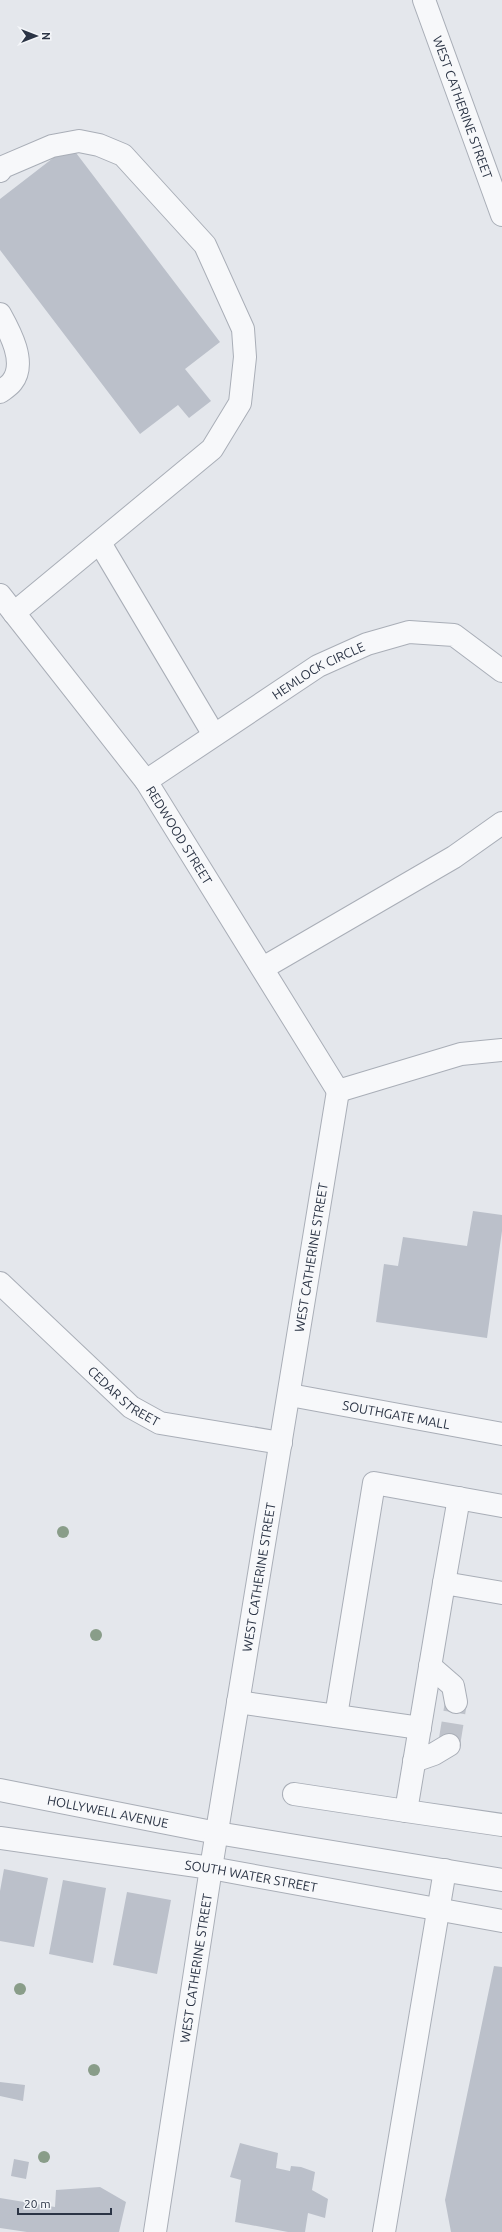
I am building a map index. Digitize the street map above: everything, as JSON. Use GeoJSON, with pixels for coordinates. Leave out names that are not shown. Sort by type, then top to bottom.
{"type":"FeatureCollection","features":[{"type":"Feature","properties":{"kind":"street","name":"WEST CATHERINE STREET"},"geometry":{"type":"LineString","coordinates":[[424,0],[502,214]]}},
{"type":"Feature","properties":{"kind":"street"},"geometry":{"type":"LineString","coordinates":[[0,171],[52,146],[79,141],[99,145],[123,155],[205,245],[243,330],[244,357],[240,403],[212,449],[14,613]]}},
{"type":"Feature","properties":{"kind":"street"},"geometry":{"type":"LineString","coordinates":[[0,314],[8,329],[19,361],[13,381],[0,392]]}},
{"type":"Feature","properties":{"kind":"street"},"geometry":{"type":"LineString","coordinates":[[100,543],[214,735]]}},
{"type":"Feature","properties":{"kind":"street","name":"REDWOOD STREET"},"geometry":{"type":"LineString","coordinates":[[0,595],[146,781],[338,1091]]}},
{"type":"Feature","properties":{"kind":"street","name":"HEMLOCK CIRCLE"},"geometry":{"type":"LineString","coordinates":[[146,781],[318,666],[367,644],[409,632],[454,635],[502,671]]}},
{"type":"Feature","properties":{"kind":"street"},"geometry":{"type":"LineString","coordinates":[[263,968],[454,857],[502,823]]}},
{"type":"Feature","properties":{"kind":"street"},"geometry":{"type":"LineString","coordinates":[[338,1091],[461,1054],[502,1050]]}},
{"type":"Feature","properties":{"kind":"street","name":"WEST CATHERINE STREET"},"geometry":{"type":"LineString","coordinates":[[155,2232],[216,1833],[290,1396],[338,1091]]}},
{"type":"Feature","properties":{"kind":"street","name":"CEDAR STREET"},"geometry":{"type":"LineString","coordinates":[[0,1283],[131,1407],[160,1423],[281,1443]]}},
{"type":"Feature","properties":{"kind":"street","name":"SOUTHGATE MALL"},"geometry":{"type":"LineString","coordinates":[[290,1396],[502,1434]]}},
{"type":"Feature","properties":{"kind":"street"},"geometry":{"type":"LineString","coordinates":[[336,1716],[374,1483],[502,1506]]}},
{"type":"Feature","properties":{"kind":"street"},"geometry":{"type":"LineString","coordinates":[[406,1810],[459,1498]]}},
{"type":"Feature","properties":{"kind":"street"},"geometry":{"type":"LineString","coordinates":[[444,1583],[502,1593]]}},
{"type":"Feature","properties":{"kind":"street"},"geometry":{"type":"LineString","coordinates":[[430,1666],[453,1686],[456,1702]]}},
{"type":"Feature","properties":{"kind":"street"},"geometry":{"type":"LineString","coordinates":[[238,1702],[420,1728]]}},
{"type":"Feature","properties":{"kind":"street"},"geometry":{"type":"LineString","coordinates":[[414,1761],[434,1754],[449,1746]]}},
{"type":"Feature","properties":{"kind":"street","name":"HOLLYWELL AVENUE"},"geometry":{"type":"LineString","coordinates":[[0,1790],[216,1833]]}},
{"type":"Feature","properties":{"kind":"street"},"geometry":{"type":"LineString","coordinates":[[294,1794],[502,1825]]}},
{"type":"Feature","properties":{"kind":"street"},"geometry":{"type":"LineString","coordinates":[[216,1833],[502,1880]]}},
{"type":"Feature","properties":{"kind":"street","name":"SOUTH WATER STREET"},"geometry":{"type":"LineString","coordinates":[[0,1838],[211,1868],[502,1921]]}},
{"type":"Feature","properties":{"kind":"street"},"geometry":{"type":"LineString","coordinates":[[384,2232],[445,1870]]}},
{"type":"Feature","properties":{"kind":"building"},"geometry":{"type":"Polygon","coordinates":[[[70,145],[220,342],[185,369],[211,401],[189,418],[178,405],[140,434],[0,250],[0,199],[70,145]]]}},
{"type":"Feature","properties":{"kind":"building"},"geometry":{"type":"Polygon","coordinates":[[[473,1211],[502,1215],[502,1231],[487,1338],[376,1322],[384,1264],[398,1266],[403,1237],[467,1246],[473,1211]]]}},
{"type":"Feature","properties":{"kind":"building"},"geometry":{"type":"Polygon","coordinates":[[[4,1869],[48,1878],[34,1947],[0,1941],[0,1891],[4,1869]]]}},
{"type":"Feature","properties":{"kind":"building"},"geometry":{"type":"Polygon","coordinates":[[[63,1880],[106,1888],[93,1963],[49,1954],[63,1880]]]}},
{"type":"Feature","properties":{"kind":"building"},"geometry":{"type":"Polygon","coordinates":[[[127,1892],[171,1900],[157,1974],[113,1965],[127,1892]]]}},
{"type":"Feature","properties":{"kind":"building"},"geometry":{"type":"Polygon","coordinates":[[[494,1966],[502,1967],[502,2232],[451,2232],[445,2200],[494,1966]]]}},
{"type":"Feature","properties":{"kind":"building"},"geometry":{"type":"Polygon","coordinates":[[[0,2082],[25,2085],[23,2101],[0,2096],[0,2082]]]}},
{"type":"Feature","properties":{"kind":"building"},"geometry":{"type":"Polygon","coordinates":[[[240,2143],[278,2153],[276,2168],[290,2171],[291,2166],[301,2167],[315,2172],[312,2190],[328,2199],[325,2218],[308,2213],[305,2232],[288,2232],[235,2222],[241,2180],[230,2177],[240,2143]]]}},
{"type":"Feature","properties":{"kind":"building"},"geometry":{"type":"Polygon","coordinates":[[[14,2159],[29,2162],[26,2179],[11,2176],[14,2159]]]}},
{"type":"Feature","properties":{"kind":"building"},"geometry":{"type":"Polygon","coordinates":[[[100,2187],[126,2202],[119,2232],[27,2232],[0,2228],[0,2198],[55,2207],[56,2190],[100,2187]]]}},
{"type":"Feature","properties":{"kind":"tunnel"},"geometry":{"type":"LineString","coordinates":[[449,1745],[456,1702]]}}]}
